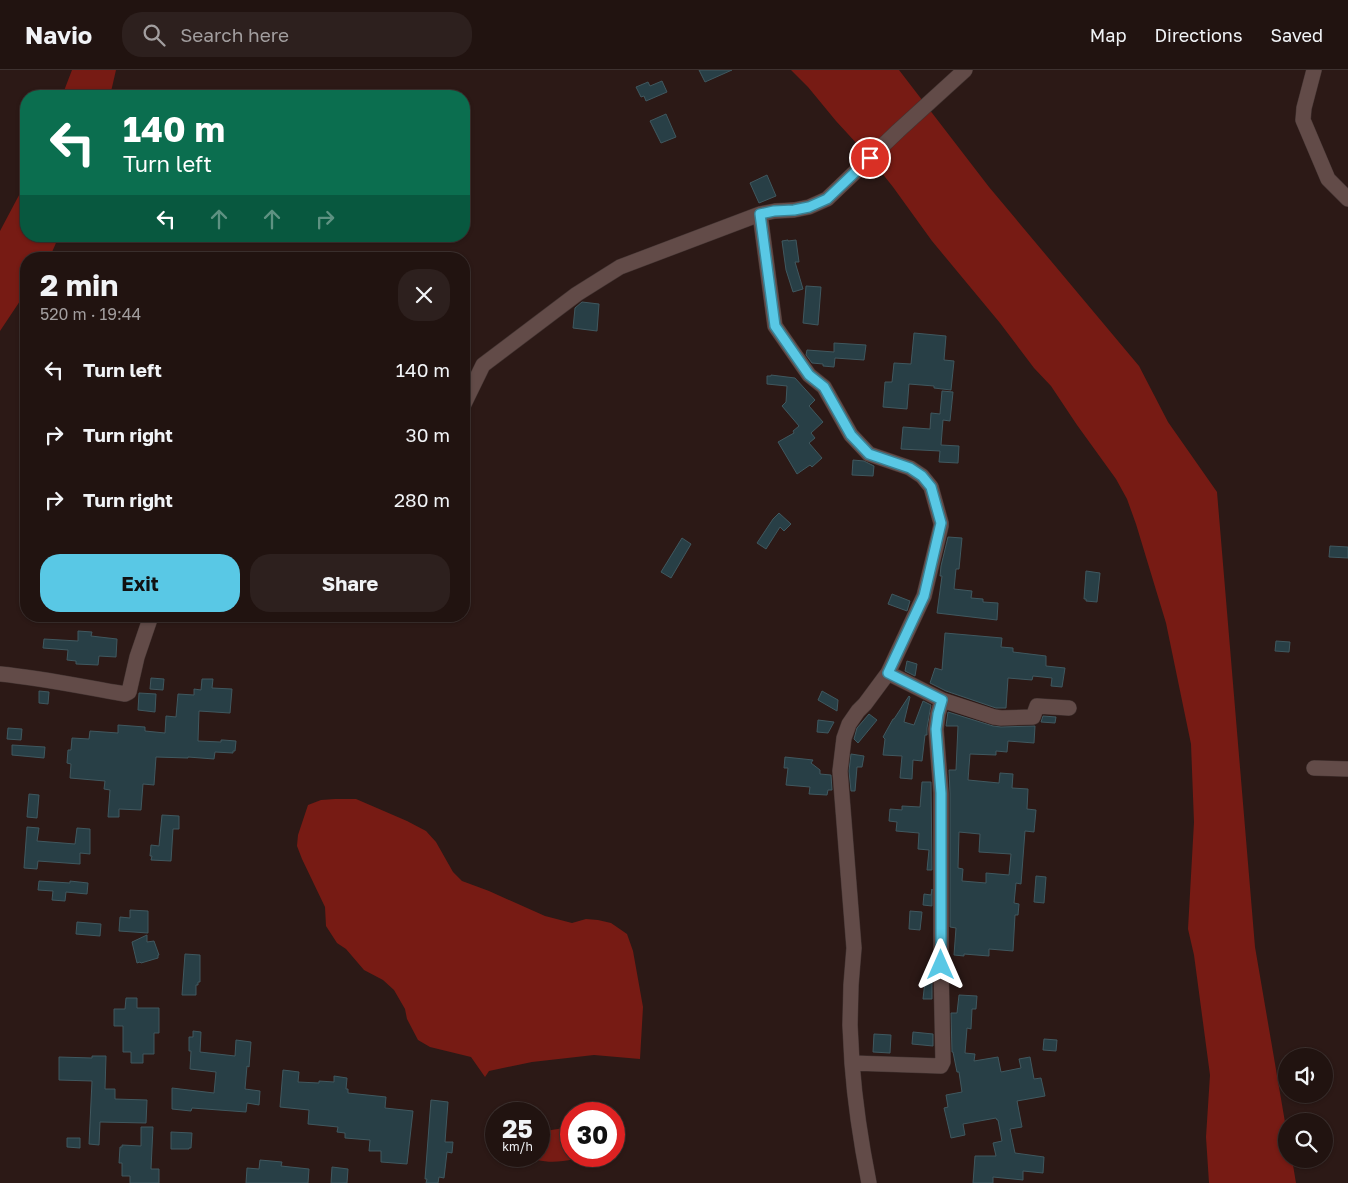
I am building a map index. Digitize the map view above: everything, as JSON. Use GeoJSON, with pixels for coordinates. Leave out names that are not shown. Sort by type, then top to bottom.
{"type":"FeatureCollection","features":[{"type":"Feature","properties":{"kind":"street"},"geometry":{"type":"LineString","coordinates":[[470,392],[483,365],[577,294],[620,267],[760,214],[809,207],[827,199],[965,70]]}},
{"type":"Feature","properties":{"kind":"street"},"geometry":{"type":"LineString","coordinates":[[1314,70],[1304,108],[1303,120],[1328,179],[1348,200]]}},
{"type":"Feature","properties":{"kind":"street"},"geometry":{"type":"LineString","coordinates":[[760,214],[775,326],[809,375],[824,387],[851,435],[869,454],[910,468],[922,476],[931,487],[941,523],[924,596],[888,673],[849,724],[844,738],[840,771],[854,948],[851,985],[852,1063],[861,1142],[869,1183]]}},
{"type":"Feature","properties":{"kind":"street"},"geometry":{"type":"LineString","coordinates":[[0,674],[31,677],[80,687],[127,693],[149,622]]}},
{"type":"Feature","properties":{"kind":"street"},"geometry":{"type":"LineString","coordinates":[[888,673],[942,700],[1001,718],[1033,717],[1037,706],[1069,708]]}},
{"type":"Feature","properties":{"kind":"street"},"geometry":{"type":"LineString","coordinates":[[852,1063],[941,1066],[943,1062],[941,793],[936,729],[942,700]]}},
{"type":"Feature","properties":{"kind":"street"},"geometry":{"type":"LineString","coordinates":[[1314,768],[1348,769]]}},
{"type":"Feature","properties":{"kind":"shaded area"},"geometry":{"type":"Polygon","coordinates":[[[72,70],[116,70],[111,90],[64,90],[72,70]]]}},
{"type":"Feature","properties":{"kind":"shaded area"},"geometry":{"type":"Polygon","coordinates":[[[791,70],[899,70],[989,187],[1139,366],[1168,422],[1217,492],[1255,947],[1278,1081],[1278,1103],[1282,1103],[1283,1113],[1278,1113],[1278,1168],[1294,1168],[1296,1183],[1209,1183],[1206,1137],[1210,1075],[1194,955],[1188,929],[1194,822],[1191,744],[1166,623],[1127,499],[1116,479],[1051,386],[1034,368],[1000,323],[932,241],[870,158],[791,70]]]}},
{"type":"Feature","properties":{"kind":"shaded area"},"geometry":{"type":"Polygon","coordinates":[[[20,193],[20,242],[56,242],[52,252],[20,252],[20,301],[0,331],[0,231],[20,193]]]}},
{"type":"Feature","properties":{"kind":"shaded area"},"geometry":{"type":"Polygon","coordinates":[[[356,799],[426,831],[436,842],[453,872],[462,881],[545,916],[572,923],[586,919],[598,920],[611,923],[627,934],[633,951],[643,1007],[640,1059],[594,1055],[532,1062],[489,1071],[485,1077],[471,1057],[430,1047],[418,1040],[407,1019],[405,1009],[394,990],[383,980],[364,970],[346,949],[337,943],[326,926],[325,907],[297,846],[298,835],[308,805],[321,800],[356,799]]]}},
{"type":"Feature","properties":{"kind":"shaded area"},"geometry":{"type":"Polygon","coordinates":[[[560,1129],[560,1162],[550,1162],[550,1130],[560,1129]]]}},
{"type":"Feature","properties":{"kind":"building"},"geometry":{"type":"Polygon","coordinates":[[[699,70],[732,70],[705,82],[699,70]]]}},
{"type":"Feature","properties":{"kind":"building"},"geometry":{"type":"Polygon","coordinates":[[[662,81],[667,92],[646,101],[644,96],[641,97],[636,87],[648,82],[650,86],[662,81]]]}},
{"type":"Feature","properties":{"kind":"building"},"geometry":{"type":"Polygon","coordinates":[[[666,114],[676,137],[661,143],[650,121],[666,114]]]}},
{"type":"Feature","properties":{"kind":"building"},"geometry":{"type":"Polygon","coordinates":[[[767,175],[776,196],[759,203],[750,183],[767,175]]]}},
{"type":"Feature","properties":{"kind":"building"},"geometry":{"type":"Polygon","coordinates":[[[796,240],[799,262],[795,262],[803,289],[793,292],[786,270],[782,241],[796,240]]]}},
{"type":"Feature","properties":{"kind":"building"},"geometry":{"type":"Polygon","coordinates":[[[806,286],[821,287],[818,325],[803,323],[806,286]]]}},
{"type":"Feature","properties":{"kind":"building"},"geometry":{"type":"Polygon","coordinates":[[[582,302],[599,304],[597,331],[573,328],[575,308],[582,302]]]}},
{"type":"Feature","properties":{"kind":"building"},"geometry":{"type":"Polygon","coordinates":[[[914,333],[946,336],[944,360],[954,361],[951,390],[934,388],[934,386],[909,384],[907,409],[883,407],[885,382],[892,382],[894,363],[911,364],[914,333]]]}},
{"type":"Feature","properties":{"kind":"building"},"geometry":{"type":"Polygon","coordinates":[[[834,343],[866,345],[864,360],[835,358],[834,367],[812,363],[806,355],[807,350],[834,352],[834,343]]]}},
{"type":"Feature","properties":{"kind":"building"},"geometry":{"type":"Polygon","coordinates":[[[767,376],[795,378],[815,400],[809,406],[823,422],[811,433],[815,438],[809,443],[822,458],[812,467],[810,465],[797,474],[778,442],[794,433],[793,431],[799,426],[782,406],[786,402],[787,386],[767,384],[767,376]]]}},
{"type":"Feature","properties":{"kind":"building"},"geometry":{"type":"Polygon","coordinates":[[[942,391],[953,392],[950,421],[943,420],[941,445],[959,446],[958,463],[939,462],[940,451],[901,449],[903,427],[930,429],[931,413],[940,414],[942,391]]]}},
{"type":"Feature","properties":{"kind":"building"},"geometry":{"type":"Polygon","coordinates":[[[853,460],[864,461],[874,466],[873,476],[852,475],[853,460]]]}},
{"type":"Feature","properties":{"kind":"building"},"geometry":{"type":"Polygon","coordinates":[[[779,513],[791,524],[784,531],[780,527],[766,549],[757,543],[779,513]]]}},
{"type":"Feature","properties":{"kind":"building"},"geometry":{"type":"Polygon","coordinates":[[[948,537],[962,538],[959,569],[956,569],[954,589],[972,591],[971,598],[983,599],[983,602],[998,603],[997,620],[937,613],[942,576],[940,576],[941,566],[948,537]]]}},
{"type":"Feature","properties":{"kind":"building"},"geometry":{"type":"Polygon","coordinates":[[[682,538],[691,544],[671,578],[661,572],[682,538]]]}},
{"type":"Feature","properties":{"kind":"building"},"geometry":{"type":"Polygon","coordinates":[[[1330,546],[1348,547],[1348,558],[1329,557],[1330,546]]]}},
{"type":"Feature","properties":{"kind":"building"},"geometry":{"type":"Polygon","coordinates":[[[1086,571],[1100,573],[1097,602],[1084,599],[1086,571]]]}},
{"type":"Feature","properties":{"kind":"building"},"geometry":{"type":"Polygon","coordinates":[[[892,594],[910,601],[907,611],[888,604],[892,594]]]}},
{"type":"Feature","properties":{"kind":"building"},"geometry":{"type":"Polygon","coordinates":[[[78,631],[92,632],[91,636],[117,639],[116,657],[99,656],[98,665],[76,664],[76,661],[67,660],[68,650],[43,648],[44,639],[78,641],[78,631]]]}},
{"type":"Feature","properties":{"kind":"building"},"geometry":{"type":"Polygon","coordinates":[[[945,633],[1002,638],[1001,647],[1013,648],[1013,652],[1046,656],[1046,666],[1065,668],[1062,687],[1051,686],[1052,678],[1033,676],[1032,680],[1008,678],[1006,708],[996,708],[946,691],[930,683],[935,668],[942,670],[945,633]]]}},
{"type":"Feature","properties":{"kind":"building"},"geometry":{"type":"Polygon","coordinates":[[[1276,641],[1290,642],[1289,652],[1275,651],[1276,641]]]}},
{"type":"Feature","properties":{"kind":"building"},"geometry":{"type":"Polygon","coordinates":[[[907,661],[917,664],[915,676],[905,671],[907,661]]]}},
{"type":"Feature","properties":{"kind":"building"},"geometry":{"type":"Polygon","coordinates":[[[151,678],[164,679],[163,690],[150,689],[151,678]]]}},
{"type":"Feature","properties":{"kind":"building"},"geometry":{"type":"Polygon","coordinates":[[[202,679],[213,679],[212,688],[232,689],[230,713],[199,711],[198,741],[236,741],[235,751],[233,753],[215,752],[214,759],[156,757],[154,785],[143,784],[141,810],[119,809],[119,817],[108,817],[110,790],[104,789],[105,781],[70,778],[71,764],[67,763],[68,750],[71,750],[72,738],[89,739],[90,731],[118,733],[118,725],[145,727],[145,731],[165,733],[166,716],[176,717],[178,694],[194,695],[194,689],[201,690],[202,679]]]}},
{"type":"Feature","properties":{"kind":"building"},"geometry":{"type":"Polygon","coordinates":[[[39,691],[49,692],[48,704],[39,703],[39,691]]]}},
{"type":"Feature","properties":{"kind":"building"},"geometry":{"type":"Polygon","coordinates":[[[822,691],[838,700],[837,711],[818,700],[822,691]]]}},
{"type":"Feature","properties":{"kind":"building"},"geometry":{"type":"Polygon","coordinates":[[[139,693],[156,694],[155,712],[138,710],[139,693]]]}},
{"type":"Feature","properties":{"kind":"building"},"geometry":{"type":"Polygon","coordinates":[[[909,696],[904,722],[914,725],[923,701],[931,705],[922,761],[913,760],[912,779],[900,778],[902,756],[883,755],[885,739],[883,737],[909,696]]]}},
{"type":"Feature","properties":{"kind":"building"},"geometry":{"type":"Polygon","coordinates":[[[948,712],[993,726],[1035,726],[1034,743],[1008,741],[1007,752],[996,751],[996,755],[970,754],[968,780],[999,783],[1000,773],[1013,774],[1012,788],[1028,789],[1027,809],[1036,810],[1034,832],[1025,831],[1021,884],[1016,883],[1014,903],[1019,904],[1018,915],[1015,915],[1013,951],[989,949],[989,956],[954,955],[956,928],[950,927],[949,770],[956,770],[958,726],[946,726],[948,712]],[[959,832],[958,868],[963,869],[962,881],[986,883],[986,873],[1009,875],[1011,854],[979,852],[980,834],[959,832]]]}},
{"type":"Feature","properties":{"kind":"building"},"geometry":{"type":"Polygon","coordinates":[[[869,714],[877,720],[858,743],[854,739],[857,728],[869,714]]]}},
{"type":"Feature","properties":{"kind":"building"},"geometry":{"type":"Polygon","coordinates":[[[1043,716],[1056,717],[1055,723],[1041,722],[1043,716]]]}},
{"type":"Feature","properties":{"kind":"building"},"geometry":{"type":"Polygon","coordinates":[[[818,720],[834,722],[828,733],[817,732],[818,720]]]}},
{"type":"Feature","properties":{"kind":"building"},"geometry":{"type":"Polygon","coordinates":[[[8,728],[22,729],[21,740],[7,739],[8,728]]]}},
{"type":"Feature","properties":{"kind":"building"},"geometry":{"type":"Polygon","coordinates":[[[12,745],[45,747],[44,758],[12,755],[12,745]]]}},
{"type":"Feature","properties":{"kind":"building"},"geometry":{"type":"Polygon","coordinates":[[[851,754],[864,756],[862,767],[857,767],[855,791],[851,791],[849,771],[851,754]]]}},
{"type":"Feature","properties":{"kind":"building"},"geometry":{"type":"Polygon","coordinates":[[[785,757],[813,760],[811,763],[820,770],[820,774],[831,775],[832,790],[828,790],[827,795],[809,794],[810,787],[786,785],[788,768],[784,768],[785,757]]]}},
{"type":"Feature","properties":{"kind":"building"},"geometry":{"type":"Polygon","coordinates":[[[922,782],[931,782],[932,870],[927,870],[929,850],[918,849],[919,833],[896,831],[897,822],[889,821],[890,809],[902,810],[902,806],[920,807],[922,782]]]}},
{"type":"Feature","properties":{"kind":"building"},"geometry":{"type":"Polygon","coordinates":[[[29,794],[39,795],[37,818],[27,817],[29,794]]]}},
{"type":"Feature","properties":{"kind":"building"},"geometry":{"type":"Polygon","coordinates":[[[162,815],[179,816],[179,829],[173,829],[171,861],[151,860],[152,856],[150,856],[151,845],[159,846],[162,815]]]}},
{"type":"Feature","properties":{"kind":"building"},"geometry":{"type":"Polygon","coordinates":[[[27,827],[39,828],[37,841],[75,844],[77,828],[90,829],[90,854],[80,853],[80,864],[38,861],[37,869],[24,868],[27,827]]]}},
{"type":"Feature","properties":{"kind":"building"},"geometry":{"type":"Polygon","coordinates":[[[1036,876],[1046,877],[1044,903],[1034,902],[1036,876]]]}},
{"type":"Feature","properties":{"kind":"building"},"geometry":{"type":"Polygon","coordinates":[[[39,881],[88,883],[87,894],[66,892],[65,901],[52,900],[53,891],[38,890],[39,881]]]}},
{"type":"Feature","properties":{"kind":"building"},"geometry":{"type":"Polygon","coordinates":[[[932,889],[932,906],[923,905],[924,894],[931,895],[932,889]]]}},
{"type":"Feature","properties":{"kind":"building"},"geometry":{"type":"Polygon","coordinates":[[[130,910],[148,911],[148,933],[119,931],[120,917],[130,918],[130,910]]]}},
{"type":"Feature","properties":{"kind":"building"},"geometry":{"type":"Polygon","coordinates":[[[910,911],[922,912],[920,930],[909,929],[910,911]]]}},
{"type":"Feature","properties":{"kind":"building"},"geometry":{"type":"Polygon","coordinates":[[[77,922],[101,924],[100,936],[76,934],[77,922]]]}},
{"type":"Feature","properties":{"kind":"building"},"geometry":{"type":"Polygon","coordinates":[[[147,935],[147,942],[154,941],[159,955],[158,958],[137,963],[132,942],[147,935]]]}},
{"type":"Feature","properties":{"kind":"building"},"geometry":{"type":"Polygon","coordinates":[[[185,954],[200,955],[200,982],[196,985],[196,995],[182,995],[185,954]]]}},
{"type":"Feature","properties":{"kind":"building"},"geometry":{"type":"Polygon","coordinates":[[[925,981],[932,982],[932,999],[923,999],[925,981]]]}},
{"type":"Feature","properties":{"kind":"building"},"geometry":{"type":"Polygon","coordinates":[[[959,995],[977,996],[976,1009],[972,1009],[971,1029],[967,1028],[965,1053],[975,1054],[974,1061],[998,1057],[1001,1072],[1021,1068],[1019,1059],[1030,1057],[1034,1079],[1041,1078],[1045,1096],[1017,1101],[1022,1127],[1010,1129],[1015,1153],[1044,1157],[1043,1173],[1023,1171],[1023,1180],[993,1177],[993,1183],[973,1183],[975,1156],[996,1156],[993,1143],[1002,1141],[996,1118],[963,1124],[965,1135],[951,1138],[944,1108],[948,1107],[946,1095],[962,1092],[959,1072],[957,1072],[952,1052],[951,1013],[957,1013],[959,995]]]}},
{"type":"Feature","properties":{"kind":"building"},"geometry":{"type":"Polygon","coordinates":[[[126,998],[137,998],[137,1008],[159,1008],[159,1033],[154,1033],[154,1054],[143,1054],[143,1063],[131,1063],[131,1052],[123,1052],[123,1026],[114,1026],[114,1009],[125,1009],[126,998]]]}},
{"type":"Feature","properties":{"kind":"building"},"geometry":{"type":"Polygon","coordinates":[[[193,1031],[201,1032],[200,1052],[235,1056],[236,1040],[251,1042],[245,1089],[260,1091],[259,1105],[247,1103],[246,1112],[192,1108],[191,1111],[172,1109],[172,1088],[214,1093],[216,1072],[190,1069],[191,1051],[189,1051],[189,1037],[193,1037],[193,1031]]]}},
{"type":"Feature","properties":{"kind":"building"},"geometry":{"type":"Polygon","coordinates":[[[913,1032],[933,1034],[933,1046],[912,1044],[913,1032]]]}},
{"type":"Feature","properties":{"kind":"building"},"geometry":{"type":"Polygon","coordinates":[[[874,1034],[891,1035],[890,1053],[873,1052],[874,1034]]]}},
{"type":"Feature","properties":{"kind":"building"},"geometry":{"type":"Polygon","coordinates":[[[1044,1039],[1057,1040],[1056,1051],[1043,1050],[1044,1039]]]}},
{"type":"Feature","properties":{"kind":"building"},"geometry":{"type":"Polygon","coordinates":[[[92,1056],[106,1056],[105,1089],[115,1089],[115,1099],[147,1100],[146,1123],[100,1122],[99,1145],[89,1144],[92,1081],[59,1080],[59,1057],[92,1058],[92,1056]]]}},
{"type":"Feature","properties":{"kind":"building"},"geometry":{"type":"Polygon","coordinates":[[[283,1070],[299,1072],[298,1082],[334,1082],[334,1076],[347,1078],[346,1089],[348,1089],[348,1093],[386,1097],[385,1108],[413,1111],[407,1164],[381,1162],[381,1151],[369,1151],[370,1140],[345,1138],[345,1133],[337,1132],[338,1127],[308,1124],[309,1110],[280,1107],[283,1070]]]}},
{"type":"Feature","properties":{"kind":"building"},"geometry":{"type":"Polygon","coordinates":[[[431,1100],[448,1102],[445,1142],[453,1142],[452,1153],[447,1152],[444,1178],[439,1177],[438,1183],[426,1183],[427,1179],[425,1179],[431,1100]]]}},
{"type":"Feature","properties":{"kind":"building"},"geometry":{"type":"Polygon","coordinates":[[[141,1127],[153,1127],[151,1169],[159,1169],[159,1183],[130,1183],[130,1176],[122,1176],[122,1163],[119,1163],[120,1147],[122,1145],[141,1146],[141,1127]]]}},
{"type":"Feature","properties":{"kind":"building"},"geometry":{"type":"Polygon","coordinates":[[[171,1132],[192,1133],[191,1148],[171,1149],[171,1132]]]}},
{"type":"Feature","properties":{"kind":"building"},"geometry":{"type":"Polygon","coordinates":[[[67,1138],[80,1138],[80,1148],[67,1147],[67,1138]]]}},
{"type":"Feature","properties":{"kind":"building"},"geometry":{"type":"Polygon","coordinates":[[[260,1160],[282,1162],[281,1166],[309,1169],[308,1183],[246,1183],[247,1168],[259,1169],[260,1160]]]}},
{"type":"Feature","properties":{"kind":"building"},"geometry":{"type":"Polygon","coordinates":[[[332,1167],[348,1169],[347,1183],[331,1183],[332,1167]]]}},
{"type":"Feature","properties":{"kind":"route"},"geometry":{"type":"LineString","coordinates":[[870,158],[827,199],[809,207],[760,214],[775,326],[809,375],[824,387],[851,435],[869,454],[910,468],[922,476],[931,487],[941,523],[924,596],[888,673],[942,700],[936,729],[941,793],[941,965]]}}]}
